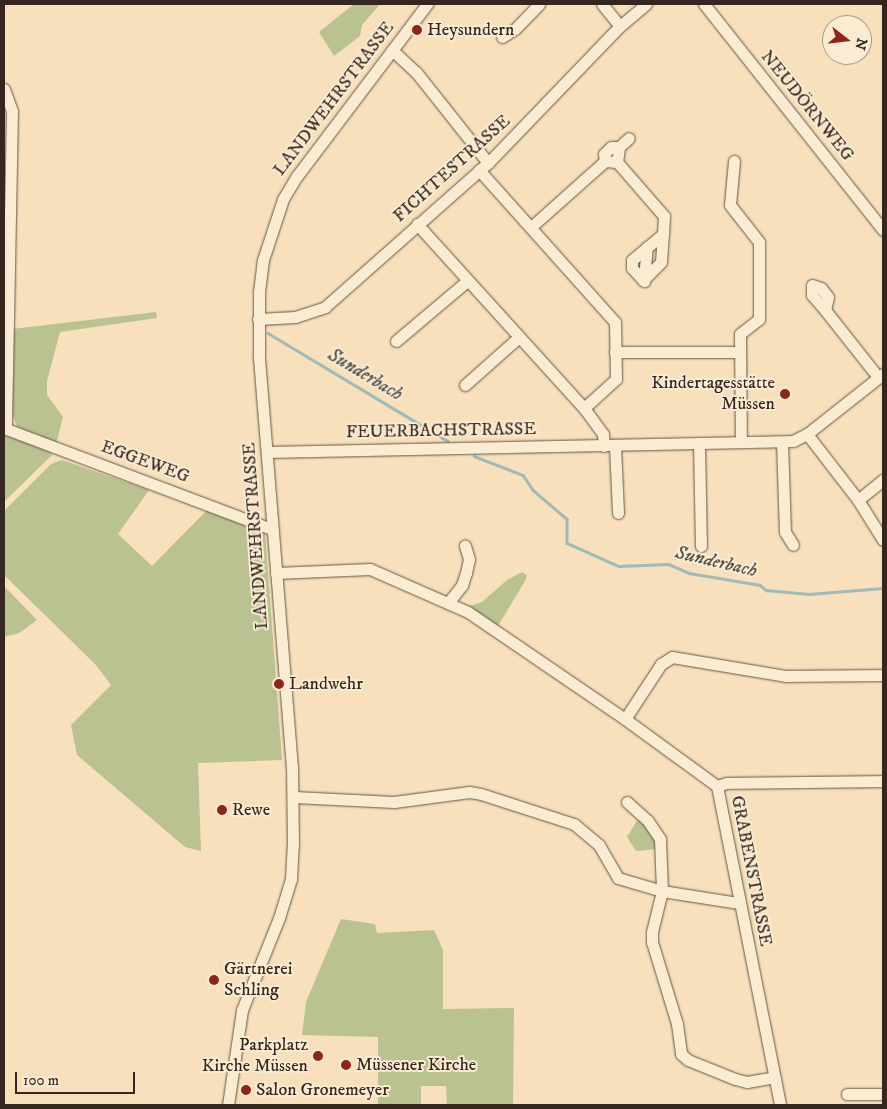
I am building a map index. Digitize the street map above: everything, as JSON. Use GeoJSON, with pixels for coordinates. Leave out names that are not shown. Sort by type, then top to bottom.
{"type":"FeatureCollection","features":[{"type":"Feature","properties":{"kind":"street","name":"LANDWEHRSTRASSE"},"geometry":{"type":"LineString","coordinates":[[228,1105],[248,991],[279,918],[291,879],[294,797],[271,529],[258,319],[263,260],[284,199],[307,161],[427,4]]}},
{"type":"Feature","properties":{"kind":"street"},"geometry":{"type":"LineString","coordinates":[[502,37],[515,29],[539,4]]}},
{"type":"Feature","properties":{"kind":"street"},"geometry":{"type":"LineString","coordinates":[[602,4],[620,26]]}},
{"type":"Feature","properties":{"kind":"street","name":"FICHTESTRASSE"},"geometry":{"type":"LineString","coordinates":[[258,319],[295,317],[325,306],[488,163],[620,26],[646,4]]}},
{"type":"Feature","properties":{"kind":"street","name":"NEUDÖRNWEG"},"geometry":{"type":"LineString","coordinates":[[704,4],[883,230]]}},
{"type":"Feature","properties":{"kind":"street"},"geometry":{"type":"LineString","coordinates":[[392,50],[416,72],[488,163]]}},
{"type":"Feature","properties":{"kind":"street","name":"EGGEWEG"},"geometry":{"type":"LineString","coordinates":[[4,89],[12,111],[5,428],[271,529]]}},
{"type":"Feature","properties":{"kind":"street"},"geometry":{"type":"LineString","coordinates":[[617,162],[619,147],[629,138]]}},
{"type":"Feature","properties":{"kind":"street"},"geometry":{"type":"LineString","coordinates":[[604,161],[604,154],[612,147],[619,147]]}},
{"type":"Feature","properties":{"kind":"street"},"geometry":{"type":"LineString","coordinates":[[531,227],[604,161],[617,162],[664,216],[663,234],[661,257],[661,262],[644,280],[632,268],[632,260],[646,251],[663,234]]}},
{"type":"Feature","properties":{"kind":"street"},"geometry":{"type":"LineString","coordinates":[[734,161],[730,205],[758,242],[759,319],[740,334],[741,441]]}},
{"type":"Feature","properties":{"kind":"street"},"geometry":{"type":"LineString","coordinates":[[479,170],[615,322],[616,379],[584,408]]}},
{"type":"Feature","properties":{"kind":"street"},"geometry":{"type":"LineString","coordinates":[[418,224],[518,338],[584,408],[603,434],[610,446],[618,513]]}},
{"type":"Feature","properties":{"kind":"street"},"geometry":{"type":"LineString","coordinates":[[646,251],[661,257]]}},
{"type":"Feature","properties":{"kind":"street"},"geometry":{"type":"LineString","coordinates":[[396,341],[467,281]]}},
{"type":"Feature","properties":{"kind":"street"},"geometry":{"type":"LineString","coordinates":[[824,310],[881,376]]}},
{"type":"Feature","properties":{"kind":"street"},"geometry":{"type":"LineString","coordinates":[[465,385],[518,338]]}},
{"type":"Feature","properties":{"kind":"street"},"geometry":{"type":"LineString","coordinates":[[615,352],[740,352]]}},
{"type":"Feature","properties":{"kind":"street","name":"FEUERBACHSTRASSE"},"geometry":{"type":"LineString","coordinates":[[267,452],[610,446],[741,441],[782,442],[807,434],[881,376]]}},
{"type":"Feature","properties":{"kind":"street"},"geometry":{"type":"LineString","coordinates":[[807,434],[858,500],[883,540]]}},
{"type":"Feature","properties":{"kind":"street"},"geometry":{"type":"LineString","coordinates":[[782,442],[785,532],[793,546]]}},
{"type":"Feature","properties":{"kind":"street"},"geometry":{"type":"LineString","coordinates":[[699,443],[702,546]]}},
{"type":"Feature","properties":{"kind":"street"},"geometry":{"type":"LineString","coordinates":[[858,500],[883,480]]}},
{"type":"Feature","properties":{"kind":"street"},"geometry":{"type":"LineString","coordinates":[[448,603],[462,585],[466,573],[469,559],[465,546]]}},
{"type":"Feature","properties":{"kind":"street","name":"GRABENSTRASSE"},"geometry":{"type":"LineString","coordinates":[[276,573],[370,569],[468,612],[625,719],[717,786],[738,902],[780,1105]]}},
{"type":"Feature","properties":{"kind":"street"},"geometry":{"type":"LineString","coordinates":[[625,719],[661,664],[672,657],[786,676],[883,675]]}},
{"type":"Feature","properties":{"kind":"street"},"geometry":{"type":"LineString","coordinates":[[717,786],[883,781]]}},
{"type":"Feature","properties":{"kind":"street"},"geometry":{"type":"LineString","coordinates":[[294,797],[394,802],[469,792],[481,794],[574,824],[599,845],[618,878],[662,891],[738,902]]}},
{"type":"Feature","properties":{"kind":"street"},"geometry":{"type":"LineString","coordinates":[[627,802],[648,821],[660,839],[662,891],[652,932],[652,942],[677,1024],[681,1054],[688,1060],[747,1082],[775,1077]]}},
{"type":"Feature","properties":{"kind":"street"},"geometry":{"type":"LineString","coordinates":[[846,1094],[883,1094]]}},
{"type":"Feature","properties":{"kind":"green space"},"geometry":{"type":"Polygon","coordinates":[[[354,4],[380,4],[362,25],[360,36],[334,56],[319,32],[354,4]]]}},
{"type":"Feature","properties":{"kind":"green space"},"geometry":{"type":"Polygon","coordinates":[[[156,312],[157,318],[60,332],[47,381],[47,395],[63,417],[56,445],[18,429],[11,411],[12,329],[156,312]]]}},
{"type":"Feature","properties":{"kind":"green space"},"geometry":{"type":"Polygon","coordinates":[[[7,433],[50,450],[52,455],[4,502],[4,437],[7,433]]]}},
{"type":"Feature","properties":{"kind":"green space"},"geometry":{"type":"Polygon","coordinates":[[[62,460],[149,490],[118,534],[152,566],[208,509],[265,532],[282,760],[198,763],[201,851],[185,847],[77,755],[71,725],[111,685],[95,664],[4,575],[4,511],[51,464],[62,460]]]}},
{"type":"Feature","properties":{"kind":"green space"},"geometry":{"type":"Polygon","coordinates":[[[522,572],[527,575],[525,581],[498,626],[474,613],[470,606],[482,602],[507,580],[522,572]]]}},
{"type":"Feature","properties":{"kind":"green space"},"geometry":{"type":"Polygon","coordinates":[[[4,586],[37,620],[19,633],[4,637],[4,586]]]}},
{"type":"Feature","properties":{"kind":"green space"},"geometry":{"type":"Polygon","coordinates":[[[638,819],[648,827],[658,849],[636,851],[627,837],[638,819]]]}},
{"type":"Feature","properties":{"kind":"green space"},"geometry":{"type":"Polygon","coordinates":[[[341,919],[375,924],[377,933],[434,930],[443,950],[443,1009],[514,1008],[513,1105],[447,1105],[446,1086],[421,1086],[421,1105],[378,1105],[378,1037],[302,1035],[306,1002],[341,919]]]}},
{"type":"Feature","properties":{"kind":"waterway","name":"Sunderbach"},"geometry":{"type":"LineString","coordinates":[[268,333],[448,441]]}},
{"type":"Feature","properties":{"kind":"waterway","name":"Sunderbach"},"geometry":{"type":"LineString","coordinates":[[474,456],[523,475],[533,490],[567,519],[567,543],[619,566],[668,564],[689,573],[760,585],[766,590],[809,594],[883,588]]}},
{"type":"Feature","properties":{"kind":"place","name":"Heysundern"},"geometry":{"type":"Point","coordinates":[417,30]}},
{"type":"Feature","properties":{"kind":"place","name":"Kindertagesstätte Müssen"},"geometry":{"type":"Point","coordinates":[785,394]}},
{"type":"Feature","properties":{"kind":"place","name":"Landwehr"},"geometry":{"type":"Point","coordinates":[279,684]}},
{"type":"Feature","properties":{"kind":"place","name":"Rewe"},"geometry":{"type":"Point","coordinates":[222,810]}},
{"type":"Feature","properties":{"kind":"place","name":"Gärtnerei Schling"},"geometry":{"type":"Point","coordinates":[214,980]}},
{"type":"Feature","properties":{"kind":"place","name":"Parkplatz Kirche Müssen"},"geometry":{"type":"Point","coordinates":[318,1056]}},
{"type":"Feature","properties":{"kind":"place","name":"Müssener Kirche"},"geometry":{"type":"Point","coordinates":[346,1065]}},
{"type":"Feature","properties":{"kind":"place","name":"Salon Gronemeyer"},"geometry":{"type":"Point","coordinates":[246,1090]}}]}
